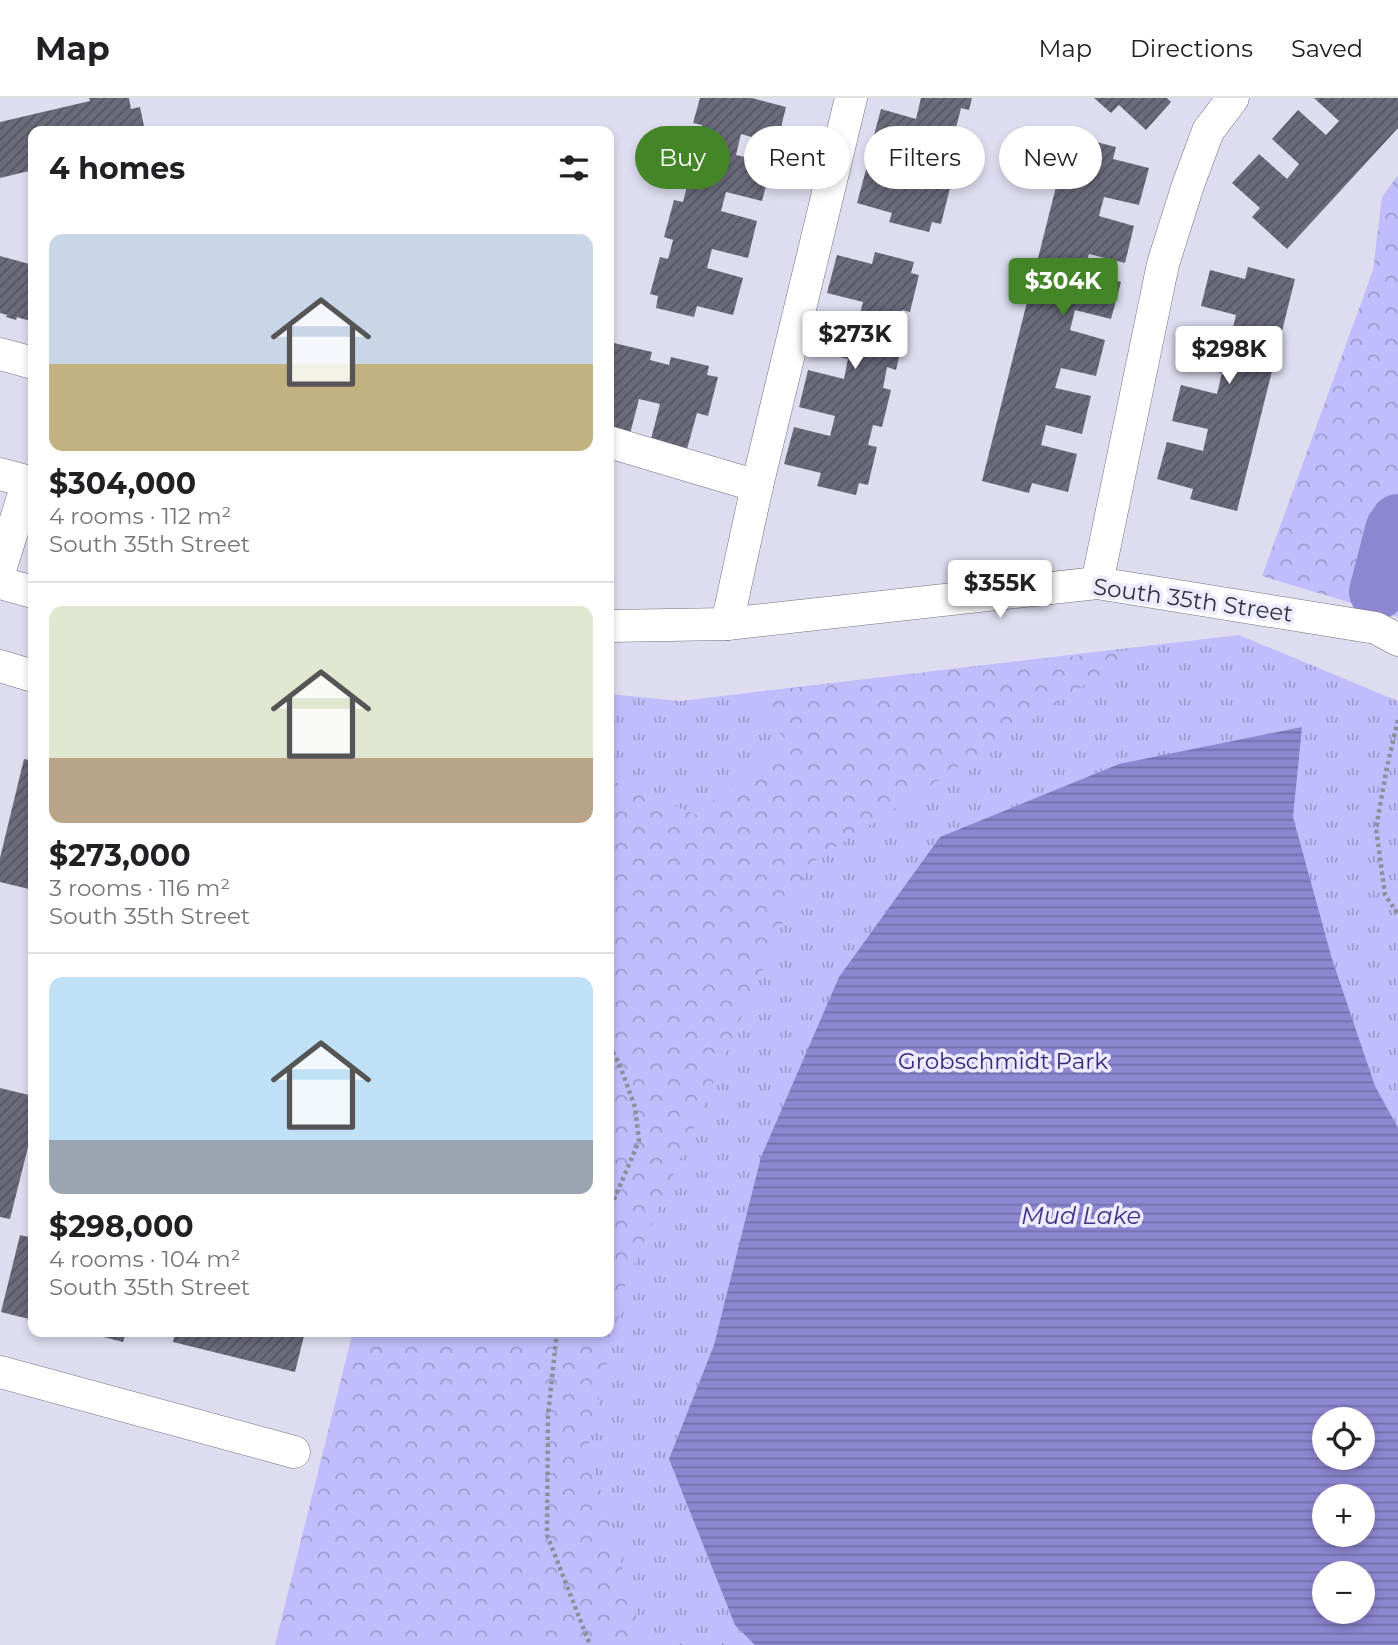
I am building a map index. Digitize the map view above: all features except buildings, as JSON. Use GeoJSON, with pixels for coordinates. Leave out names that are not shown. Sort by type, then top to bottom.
{"type":"FeatureCollection","features":[{"type":"Feature","properties":{"kind":"street"},"geometry":{"type":"LineString","coordinates":[[727,624],[757,486],[850,98]]}},
{"type":"Feature","properties":{"kind":"street"},"geometry":{"type":"LineString","coordinates":[[1097,583],[1163,264],[1208,131],[1233,98]]}},
{"type":"Feature","properties":{"kind":"street"},"geometry":{"type":"LineString","coordinates":[[0,354],[28,362]]}},
{"type":"Feature","properties":{"kind":"street"},"geometry":{"type":"LineString","coordinates":[[614,443],[757,486]]}},
{"type":"Feature","properties":{"kind":"street"},"geometry":{"type":"LineString","coordinates":[[0,570],[21,479]]}},
{"type":"Feature","properties":{"kind":"street"},"geometry":{"type":"LineString","coordinates":[[0,583],[28,591]]}},
{"type":"Feature","properties":{"kind":"street","name":"South 35th Street"},"geometry":{"type":"LineString","coordinates":[[614,626],[727,624],[1097,583],[1376,628],[1398,640]]}},
{"type":"Feature","properties":{"kind":"street"},"geometry":{"type":"LineString","coordinates":[[0,666],[28,675]]}},
{"type":"Feature","properties":{"kind":"street"},"geometry":{"type":"LineString","coordinates":[[0,1372],[294,1452]]}},
{"type":"Feature","properties":{"kind":"path"},"geometry":{"type":"LineString","coordinates":[[1398,720],[1376,828],[1385,895],[1398,914]]}},
{"type":"Feature","properties":{"kind":"path"},"geometry":{"type":"LineString","coordinates":[[614,1054],[635,1107],[639,1141],[614,1199]]}},
{"type":"Feature","properties":{"kind":"path"},"geometry":{"type":"LineString","coordinates":[[556,1337],[548,1415],[547,1535],[590,1645]]}},
{"type":"Feature","properties":{"kind":"green space"},"geometry":{"type":"Polygon","coordinates":[[[1398,175],[1398,617],[1262,576],[1373,270],[1382,197],[1398,175]]]}},
{"type":"Feature","properties":{"kind":"green space","name":"Grobschmidt Park"},"geometry":{"type":"Polygon","coordinates":[[[1239,635],[1398,701],[1398,1645],[275,1645],[352,1337],[614,1337],[614,694],[680,701],[1239,635]]]}},
{"type":"Feature","properties":{"kind":"green space"},"geometry":{"type":"Polygon","coordinates":[[[1140,649],[808,865],[624,1288],[614,1332],[614,782],[697,815],[785,739],[746,693],[1140,649]]]}},
{"type":"Feature","properties":{"kind":"green space"},"geometry":{"type":"Polygon","coordinates":[[[352,1337],[613,1337],[588,1446],[644,1645],[275,1645],[352,1337]]]}},
{"type":"Feature","properties":{"kind":"water","name":"Mud Lake"},"geometry":{"type":"Polygon","coordinates":[[[1302,727],[1293,817],[1332,959],[1375,1086],[1398,1128],[1398,1645],[755,1645],[735,1625],[669,1459],[714,1345],[761,1157],[839,977],[940,837],[1119,764],[1302,727]]]}},
{"type":"Feature","properties":{"kind":"waterway"},"geometry":{"type":"LineString","coordinates":[[1377,592],[1393,530],[1398,522]]}}]}
